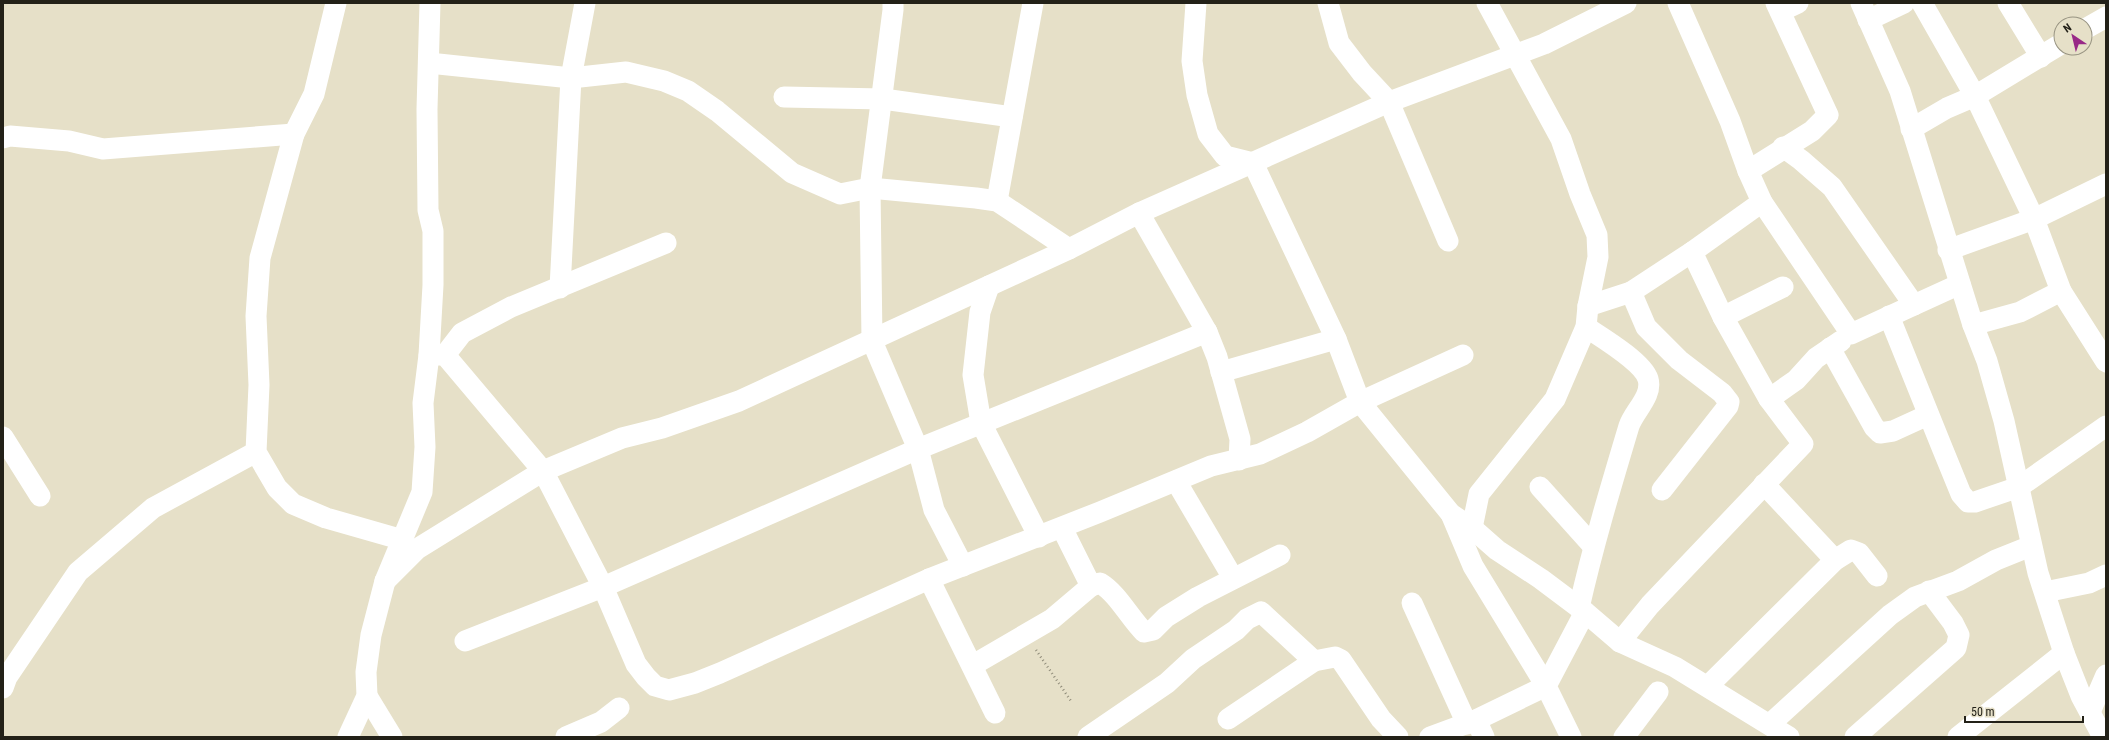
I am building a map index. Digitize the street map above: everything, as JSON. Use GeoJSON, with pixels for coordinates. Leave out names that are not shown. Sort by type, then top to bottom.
{"type":"FeatureCollection","features":[{"type":"Feature","properties":{"kind":"street"},"geometry":{"type":"LineString","coordinates":[[336,3],[314,94],[294,134],[260,258],[256,316],[259,385],[256,452],[277,488],[293,504],[326,518],[403,540]]}},
{"type":"Feature","properties":{"kind":"street"},"geometry":{"type":"LineString","coordinates":[[348,737],[367,696],[366,672],[371,635],[385,580],[422,492],[425,447],[423,403],[437,355],[433,231],[428,210],[427,109],[430,3]]}},
{"type":"Feature","properties":{"kind":"street"},"geometry":{"type":"LineString","coordinates":[[560,288],[571,78],[585,3]]}},
{"type":"Feature","properties":{"kind":"street"},"geometry":{"type":"LineString","coordinates":[[997,201],[1033,3]]}},
{"type":"Feature","properties":{"kind":"street"},"geometry":{"type":"LineString","coordinates":[[1196,3],[1192,61],[1197,95],[1208,134],[1225,156],[1253,163]]}},
{"type":"Feature","properties":{"kind":"street"},"geometry":{"type":"LineString","coordinates":[[1328,3],[1339,43],[1362,74],[1389,102],[1448,241]]}},
{"type":"Feature","properties":{"kind":"street"},"geometry":{"type":"LineString","coordinates":[[1472,528],[1478,494],[1555,399],[1586,327],[1588,306],[1598,257],[1597,235],[1580,194],[1562,139],[1488,3]]}},
{"type":"Feature","properties":{"kind":"street"},"geometry":{"type":"LineString","coordinates":[[385,580],[417,549],[543,471],[622,438],[662,428],[739,401],[1069,249],[1139,213],[1389,102],[1544,44],[1626,3]]}},
{"type":"Feature","properties":{"kind":"street"},"geometry":{"type":"LineString","coordinates":[[1678,3],[1730,122],[1748,171],[1762,202],[1851,334]]}},
{"type":"Feature","properties":{"kind":"street"},"geometry":{"type":"LineString","coordinates":[[1904,3],[1864,12],[1891,70],[1911,129],[1948,250],[1973,325],[1987,361],[2004,421],[2038,573],[2064,653],[2090,712],[2103,737]]}},
{"type":"Feature","properties":{"kind":"street"},"geometry":{"type":"LineString","coordinates":[[1922,3],[1976,96],[2034,219],[2061,291],[2106,362]]}},
{"type":"Feature","properties":{"kind":"street"},"geometry":{"type":"LineString","coordinates":[[2008,3],[2041,58]]}},
{"type":"Feature","properties":{"kind":"street"},"geometry":{"type":"LineString","coordinates":[[887,5],[883,99],[870,188],[872,341],[918,449],[934,510],[964,566]]}},
{"type":"Feature","properties":{"kind":"street"},"geometry":{"type":"LineString","coordinates":[[1748,171],[1812,130],[1828,115],[1785,6]]}},
{"type":"Feature","properties":{"kind":"street"},"geometry":{"type":"LineString","coordinates":[[2093,24],[2106,17]]}},
{"type":"Feature","properties":{"kind":"street"},"geometry":{"type":"LineString","coordinates":[[1911,129],[1948,108],[1976,96],[2053,50]]}},
{"type":"Feature","properties":{"kind":"street"},"geometry":{"type":"LineString","coordinates":[[429,63],[571,78],[626,72],[664,82],[688,91],[716,111],[792,173],[840,194],[870,188],[997,201],[1069,249]]}},
{"type":"Feature","properties":{"kind":"street"},"geometry":{"type":"LineString","coordinates":[[784,97],[883,99],[1012,118]]}},
{"type":"Feature","properties":{"kind":"street"},"geometry":{"type":"LineString","coordinates":[[3,138],[10,136],[69,141],[103,149],[294,134]]}},
{"type":"Feature","properties":{"kind":"street"},"geometry":{"type":"LineString","coordinates":[[1783,148],[1801,160],[1832,187],[1914,304]]}},
{"type":"Feature","properties":{"kind":"street"},"geometry":{"type":"LineString","coordinates":[[1253,163],[1336,339],[1360,402],[1451,514],[1473,566],[1546,686],[1571,737]]}},
{"type":"Feature","properties":{"kind":"street"},"geometry":{"type":"LineString","coordinates":[[1948,250],[2103,192]]}},
{"type":"Feature","properties":{"kind":"street"},"geometry":{"type":"LineString","coordinates":[[1588,306],[1631,292],[1692,252],[1762,202]]}},
{"type":"Feature","properties":{"kind":"street"},"geometry":{"type":"LineString","coordinates":[[1139,213],[1208,332],[1240,439],[1239,460]]}},
{"type":"Feature","properties":{"kind":"street"},"geometry":{"type":"LineString","coordinates":[[437,355],[462,333],[511,307],[666,243]]}},
{"type":"Feature","properties":{"kind":"street"},"geometry":{"type":"LineString","coordinates":[[1620,642],[1650,605],[1764,484],[1800,450],[1804,442],[1769,399],[1723,317],[1692,252]]}},
{"type":"Feature","properties":{"kind":"street"},"geometry":{"type":"LineString","coordinates":[[1769,399],[1796,380],[1816,358],[1851,334],[1960,284]]}},
{"type":"Feature","properties":{"kind":"street"},"geometry":{"type":"LineString","coordinates":[[989,286],[980,312],[973,375],[982,423],[1039,537]]}},
{"type":"Feature","properties":{"kind":"street"},"geometry":{"type":"LineString","coordinates":[[1723,317],[1783,287]]}},
{"type":"Feature","properties":{"kind":"street"},"geometry":{"type":"LineString","coordinates":[[1973,325],[2020,312],[2061,291]]}},
{"type":"Feature","properties":{"kind":"street"},"geometry":{"type":"LineString","coordinates":[[1631,292],[1646,327],[1679,360],[1722,393],[1729,402],[1728,406],[1662,490]]}},
{"type":"Feature","properties":{"kind":"street"},"geometry":{"type":"LineString","coordinates":[[1889,316],[1961,494],[1968,502],[1975,502],[2019,487],[2106,426]]}},
{"type":"Feature","properties":{"kind":"street"},"geometry":{"type":"LineString","coordinates":[[1430,737],[1475,727],[1546,686],[1582,610],[1593,546],[1630,423],[1645,398],[1649,385],[1648,378],[1630,357],[1586,327]]}},
{"type":"Feature","properties":{"kind":"street"},"geometry":{"type":"LineString","coordinates":[[465,641],[603,587],[918,449],[1208,332]]}},
{"type":"Feature","properties":{"kind":"street"},"geometry":{"type":"LineString","coordinates":[[1221,372],[1336,339]]}},
{"type":"Feature","properties":{"kind":"street"},"geometry":{"type":"LineString","coordinates":[[1830,348],[1874,427],[1880,433],[1893,431],[1928,415]]}},
{"type":"Feature","properties":{"kind":"street"},"geometry":{"type":"LineString","coordinates":[[437,355],[543,471],[603,587],[636,664],[655,686],[669,690],[695,683],[720,673],[930,579],[1062,528],[1211,466],[1260,454],[1280,445],[1360,402],[1463,355]]}},
{"type":"Feature","properties":{"kind":"street"},"geometry":{"type":"LineString","coordinates":[[3,437],[40,496]]}},
{"type":"Feature","properties":{"kind":"street"},"geometry":{"type":"LineString","coordinates":[[3,688],[7,676],[78,572],[152,508],[256,452]]}},
{"type":"Feature","properties":{"kind":"street"},"geometry":{"type":"LineString","coordinates":[[1176,481],[1233,578]]}},
{"type":"Feature","properties":{"kind":"street"},"geometry":{"type":"LineString","coordinates":[[1764,484],[1835,560]]}},
{"type":"Feature","properties":{"kind":"street"},"geometry":{"type":"LineString","coordinates":[[1540,487],[1593,546]]}},
{"type":"Feature","properties":{"kind":"street"},"geometry":{"type":"LineString","coordinates":[[1451,514],[1472,528],[1497,550],[1541,579],[1582,610],[1620,642],[1675,667],[1789,737]]}},
{"type":"Feature","properties":{"kind":"street"},"geometry":{"type":"LineString","coordinates":[[1062,528],[1091,586]]}},
{"type":"Feature","properties":{"kind":"street"},"geometry":{"type":"LineString","coordinates":[[1770,724],[1890,615],[1915,597],[1958,581],[1996,560],[2031,546]]}},
{"type":"Feature","properties":{"kind":"street"},"geometry":{"type":"LineString","coordinates":[[1708,686],[1835,560],[1851,550],[1859,553],[1877,576]]}},
{"type":"Feature","properties":{"kind":"street"},"geometry":{"type":"LineString","coordinates":[[972,664],[1052,619],[1091,586],[1100,583],[1109,588],[1132,620],[1144,632],[1153,630],[1166,617],[1198,597],[1280,555]]}},
{"type":"Feature","properties":{"kind":"street"},"geometry":{"type":"LineString","coordinates":[[2045,592],[2089,583],[2106,575]]}},
{"type":"Feature","properties":{"kind":"street"},"geometry":{"type":"LineString","coordinates":[[930,579],[995,713]]}},
{"type":"Feature","properties":{"kind":"street"},"geometry":{"type":"LineString","coordinates":[[1854,737],[1956,648],[1959,634],[1953,622],[1929,591]]}},
{"type":"Feature","properties":{"kind":"street"},"geometry":{"type":"LineString","coordinates":[[1412,603],[1475,727]]}},
{"type":"Feature","properties":{"kind":"street"},"geometry":{"type":"LineString","coordinates":[[1088,737],[1167,683],[1194,658],[1236,630],[1247,619],[1261,612],[1314,661]]}},
{"type":"Feature","properties":{"kind":"street"},"geometry":{"type":"LineString","coordinates":[[1958,737],[2064,653]]}},
{"type":"Feature","properties":{"kind":"street"},"geometry":{"type":"LineString","coordinates":[[1228,719],[1314,661],[1335,657],[1340,660],[1381,719],[1398,737]]}},
{"type":"Feature","properties":{"kind":"street"},"geometry":{"type":"LineString","coordinates":[[2090,712],[2106,675]]}},
{"type":"Feature","properties":{"kind":"street"},"geometry":{"type":"LineString","coordinates":[[1624,737],[1658,692]]}},
{"type":"Feature","properties":{"kind":"street"},"geometry":{"type":"LineString","coordinates":[[367,696],[392,737]]}},
{"type":"Feature","properties":{"kind":"street"},"geometry":{"type":"LineString","coordinates":[[566,737],[601,722],[619,708]]}},
{"type":"Feature","properties":{"kind":"path"},"geometry":{"type":"LineString","coordinates":[[1026,634],[1071,701]]}}]}
